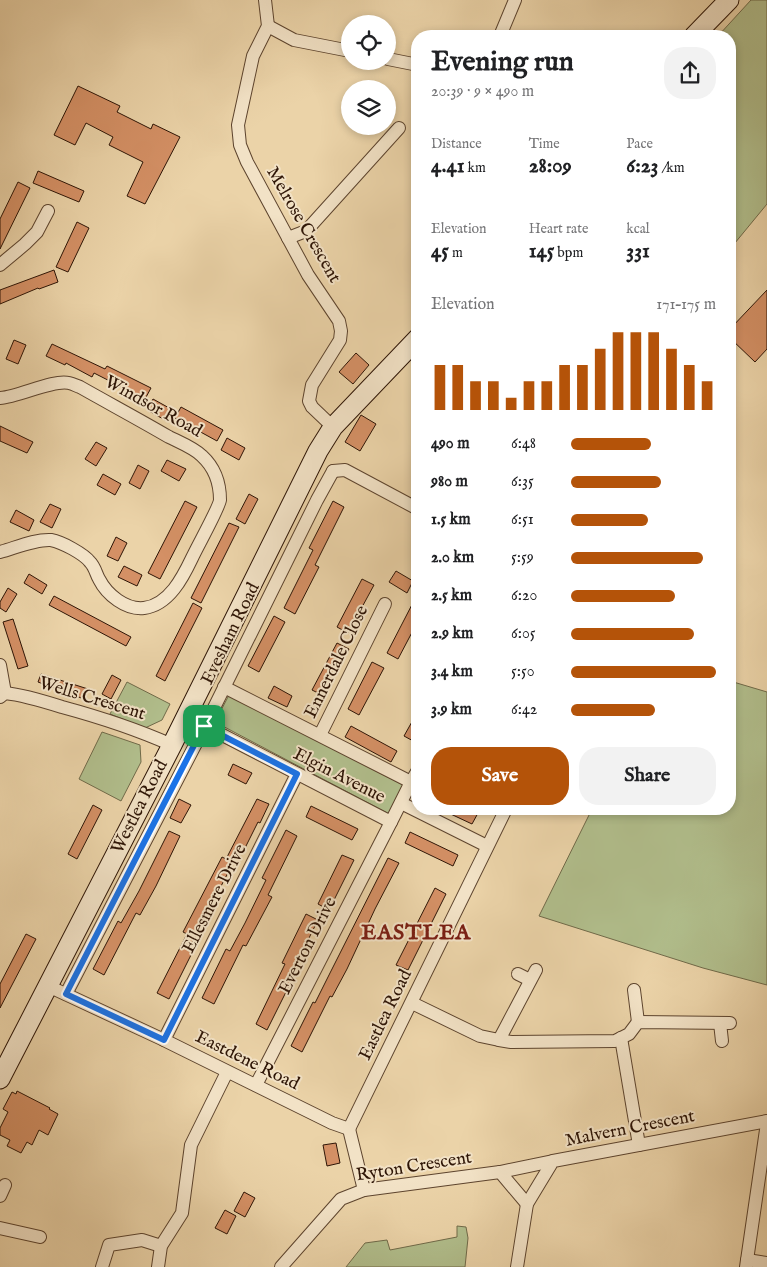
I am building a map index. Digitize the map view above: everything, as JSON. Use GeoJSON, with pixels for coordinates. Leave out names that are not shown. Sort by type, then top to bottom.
{"type":"FeatureCollection","features":[{"type":"Feature","properties":{"kind":"main road"},"geometry":{"type":"LineString","coordinates":[[700,30],[730,0]]}},
{"type":"Feature","properties":{"kind":"main road","name":"Westlea Road"},"geometry":{"type":"LineString","coordinates":[[0,1079],[172,745],[318,451],[333,427],[411,345]]}},
{"type":"Feature","properties":{"kind":"street"},"geometry":{"type":"LineString","coordinates":[[265,0],[268,26],[294,40],[341,49]]}},
{"type":"Feature","properties":{"kind":"street"},"geometry":{"type":"LineString","coordinates":[[503,30],[516,0]]}},
{"type":"Feature","properties":{"kind":"street","name":"Melrose Crescent"},"geometry":{"type":"LineString","coordinates":[[268,26],[253,56],[238,125],[240,144],[247,162],[308,275],[333,311],[342,330],[337,346],[312,385],[309,401],[312,407],[333,427]]}},
{"type":"Feature","properties":{"kind":"street"},"geometry":{"type":"LineString","coordinates":[[396,61],[411,64]]}},
{"type":"Feature","properties":{"kind":"street"},"geometry":{"type":"LineString","coordinates":[[288,238],[306,231],[393,144],[399,128]]}},
{"type":"Feature","properties":{"kind":"street"},"geometry":{"type":"LineString","coordinates":[[0,265],[36,232],[48,211]]}},
{"type":"Feature","properties":{"kind":"street","name":"Windsor Road"},"geometry":{"type":"LineString","coordinates":[[0,398],[16,396],[53,384],[68,382],[80,387],[202,455],[217,476],[220,501],[182,578],[165,597],[145,608],[133,607],[112,596],[105,589],[92,564],[62,543],[51,540],[40,541],[0,552]]}},
{"type":"Feature","properties":{"kind":"street"},"geometry":{"type":"LineString","coordinates":[[318,451],[333,472],[345,470],[411,505]]}},
{"type":"Feature","properties":{"kind":"street","name":"Evesham Road"},"geometry":{"type":"LineString","coordinates":[[66,994],[333,472]]}},
{"type":"Feature","properties":{"kind":"street","name":"Ennerdale Close"},"geometry":{"type":"LineString","coordinates":[[320,735],[385,604]]}},
{"type":"Feature","properties":{"kind":"street"},"geometry":{"type":"LineString","coordinates":[[0,665],[2,695]]}},
{"type":"Feature","properties":{"kind":"street","name":"Elgin Avenue"},"geometry":{"type":"LineString","coordinates":[[204,726],[391,822],[411,782],[224,687]]}},
{"type":"Feature","properties":{"kind":"street","name":"Wells Crescent"},"geometry":{"type":"LineString","coordinates":[[2,695],[20,695],[80,712],[139,731],[172,745]]}},
{"type":"Feature","properties":{"kind":"street","name":"Ellesmere Drive"},"geometry":{"type":"LineString","coordinates":[[164,1040],[297,774]]}},
{"type":"Feature","properties":{"kind":"street"},"geometry":{"type":"LineString","coordinates":[[400,803],[411,808]]}},
{"type":"Feature","properties":{"kind":"street"},"geometry":{"type":"LineString","coordinates":[[424,815],[487,846]]}},
{"type":"Feature","properties":{"kind":"street","name":"Eastlea Road"},"geometry":{"type":"LineString","coordinates":[[349,1129],[503,815]]}},
{"type":"Feature","properties":{"kind":"street","name":"Everton Drive"},"geometry":{"type":"LineString","coordinates":[[256,1085],[391,822]]}},
{"type":"Feature","properties":{"kind":"street"},"geometry":{"type":"LineString","coordinates":[[499,1040],[533,975],[518,974]]}},
{"type":"Feature","properties":{"kind":"street","name":"Eastdene Road"},"geometry":{"type":"LineString","coordinates":[[48,986],[164,1040],[332,1123],[349,1129]]}},
{"type":"Feature","properties":{"kind":"street"},"geometry":{"type":"LineString","coordinates":[[412,1003],[480,1036],[499,1040],[511,1042],[615,1041],[629,1034],[638,1022],[634,990]]}},
{"type":"Feature","properties":{"kind":"street"},"geometry":{"type":"LineString","coordinates":[[638,1022],[725,1023],[722,1041]]}},
{"type":"Feature","properties":{"kind":"street"},"geometry":{"type":"LineString","coordinates":[[620,1038],[638,1145]]}},
{"type":"Feature","properties":{"kind":"street"},"geometry":{"type":"LineString","coordinates":[[158,1267],[161,1246],[182,1213],[191,1145],[228,1072]]}},
{"type":"Feature","properties":{"kind":"street"},"geometry":{"type":"LineString","coordinates":[[767,1122],[746,1263],[767,1263]]}},
{"type":"Feature","properties":{"kind":"street","name":"Malvern Crescent"},"geometry":{"type":"LineString","coordinates":[[517,1267],[527,1204],[553,1161],[767,1122]]}},
{"type":"Feature","properties":{"kind":"street"},"geometry":{"type":"LineString","coordinates":[[349,1129],[364,1190]]}},
{"type":"Feature","properties":{"kind":"street","name":"Ryton Crescent"},"geometry":{"type":"LineString","coordinates":[[281,1267],[340,1199],[364,1190],[500,1172],[553,1161]]}},
{"type":"Feature","properties":{"kind":"street"},"geometry":{"type":"LineString","coordinates":[[500,1172],[527,1204]]}},
{"type":"Feature","properties":{"kind":"street"},"geometry":{"type":"LineString","coordinates":[[0,1228],[40,1237]]}},
{"type":"Feature","properties":{"kind":"street"},"geometry":{"type":"LineString","coordinates":[[102,1267],[109,1245],[142,1240],[161,1246]]}},
{"type":"Feature","properties":{"kind":"green space"},"geometry":{"type":"Polygon","coordinates":[[[751,0],[767,0],[767,204],[736,242],[736,30],[724,30],[751,0]]]}},
{"type":"Feature","properties":{"kind":"green space"},"geometry":{"type":"Polygon","coordinates":[[[127,682],[170,704],[162,720],[145,728],[110,714],[127,682]]]}},
{"type":"Feature","properties":{"kind":"green space"},"geometry":{"type":"Polygon","coordinates":[[[736,683],[767,692],[767,985],[703,968],[539,916],[589,815],[736,815],[736,683]]]}},
{"type":"Feature","properties":{"kind":"green space"},"geometry":{"type":"Polygon","coordinates":[[[229,695],[405,786],[391,815],[215,722],[229,695]]]}},
{"type":"Feature","properties":{"kind":"green space"},"geometry":{"type":"Polygon","coordinates":[[[102,732],[140,745],[141,762],[121,801],[79,779],[102,732]]]}},
{"type":"Feature","properties":{"kind":"green space"},"geometry":{"type":"Polygon","coordinates":[[[457,1226],[466,1227],[468,1238],[465,1267],[346,1267],[365,1243],[387,1240],[390,1250],[457,1237],[457,1226]]]}},
{"type":"Feature","properties":{"kind":"building"},"geometry":{"type":"Polygon","coordinates":[[[78,86],[120,106],[117,112],[151,129],[153,124],[180,137],[145,204],[127,196],[143,162],[109,145],[113,137],[86,123],[75,145],[54,135],[78,86]]]}},
{"type":"Feature","properties":{"kind":"building"},"geometry":{"type":"Polygon","coordinates":[[[38,171],[84,191],[79,202],[33,183],[38,171]]]}},
{"type":"Feature","properties":{"kind":"building"},"geometry":{"type":"Polygon","coordinates":[[[18,182],[30,188],[0,249],[0,219],[18,182]]]}},
{"type":"Feature","properties":{"kind":"building"},"geometry":{"type":"Polygon","coordinates":[[[77,222],[89,228],[68,272],[56,267],[77,222]]]}},
{"type":"Feature","properties":{"kind":"building"},"geometry":{"type":"Polygon","coordinates":[[[54,270],[58,282],[0,304],[0,290],[54,270]]]}},
{"type":"Feature","properties":{"kind":"building"},"geometry":{"type":"Polygon","coordinates":[[[767,290],[767,349],[755,362],[736,344],[736,323],[767,290]]]}},
{"type":"Feature","properties":{"kind":"building"},"geometry":{"type":"Polygon","coordinates":[[[14,340],[26,345],[18,364],[6,359],[14,340]]]}},
{"type":"Feature","properties":{"kind":"building"},"geometry":{"type":"Polygon","coordinates":[[[52,344],[105,369],[107,366],[151,388],[145,399],[94,373],[92,377],[66,363],[65,365],[46,356],[52,344]]]}},
{"type":"Feature","properties":{"kind":"building"},"geometry":{"type":"Polygon","coordinates":[[[356,353],[369,365],[353,384],[339,372],[356,353]]]}},
{"type":"Feature","properties":{"kind":"building"},"geometry":{"type":"Polygon","coordinates":[[[153,399],[171,409],[165,420],[147,410],[153,399]]]}},
{"type":"Feature","properties":{"kind":"building"},"geometry":{"type":"Polygon","coordinates":[[[181,407],[223,430],[217,441],[175,418],[181,407]]]}},
{"type":"Feature","properties":{"kind":"building"},"geometry":{"type":"Polygon","coordinates":[[[361,415],[376,424],[360,451],[345,442],[361,415]]]}},
{"type":"Feature","properties":{"kind":"building"},"geometry":{"type":"Polygon","coordinates":[[[0,426],[33,442],[27,453],[0,441],[0,426]]]}},
{"type":"Feature","properties":{"kind":"building"},"geometry":{"type":"Polygon","coordinates":[[[227,438],[245,448],[239,460],[221,450],[227,438]]]}},
{"type":"Feature","properties":{"kind":"building"},"geometry":{"type":"Polygon","coordinates":[[[96,442],[107,448],[96,466],[85,459],[96,442]]]}},
{"type":"Feature","properties":{"kind":"building"},"geometry":{"type":"Polygon","coordinates":[[[167,460],[186,469],[179,481],[161,471],[167,460]]]}},
{"type":"Feature","properties":{"kind":"building"},"geometry":{"type":"Polygon","coordinates":[[[138,465],[149,471],[140,489],[129,483],[138,465]]]}},
{"type":"Feature","properties":{"kind":"building"},"geometry":{"type":"Polygon","coordinates":[[[103,474],[121,484],[115,495],[97,485],[103,474]]]}},
{"type":"Feature","properties":{"kind":"building"},"geometry":{"type":"Polygon","coordinates":[[[249,494],[258,499],[245,524],[236,519],[249,494]]]}},
{"type":"Feature","properties":{"kind":"building"},"geometry":{"type":"Polygon","coordinates":[[[185,501],[197,507],[160,579],[148,573],[185,501]]]}},
{"type":"Feature","properties":{"kind":"building"},"geometry":{"type":"Polygon","coordinates":[[[333,501],[344,507],[315,565],[319,567],[295,614],[284,608],[313,550],[309,548],[333,501]]]}},
{"type":"Feature","properties":{"kind":"building"},"geometry":{"type":"Polygon","coordinates":[[[50,504],[61,509],[52,528],[40,522],[50,504]]]}},
{"type":"Feature","properties":{"kind":"building"},"geometry":{"type":"Polygon","coordinates":[[[16,510],[34,520],[29,531],[10,522],[16,510]]]}},
{"type":"Feature","properties":{"kind":"building"},"geometry":{"type":"Polygon","coordinates":[[[229,523],[239,527],[201,603],[191,598],[229,523]]]}},
{"type":"Feature","properties":{"kind":"building"},"geometry":{"type":"Polygon","coordinates":[[[116,537],[127,543],[118,561],[107,556],[116,537]]]}},
{"type":"Feature","properties":{"kind":"building"},"geometry":{"type":"Polygon","coordinates":[[[124,566],[142,575],[137,586],[118,577],[124,566]]]}},
{"type":"Feature","properties":{"kind":"building"},"geometry":{"type":"Polygon","coordinates":[[[396,571],[411,580],[411,585],[407,593],[389,582],[396,571]]]}},
{"type":"Feature","properties":{"kind":"building"},"geometry":{"type":"Polygon","coordinates":[[[29,574],[47,585],[42,594],[24,583],[29,574]]]}},
{"type":"Feature","properties":{"kind":"building"},"geometry":{"type":"Polygon","coordinates":[[[362,579],[374,585],[348,633],[337,627],[362,579]]]}},
{"type":"Feature","properties":{"kind":"building"},"geometry":{"type":"Polygon","coordinates":[[[8,588],[17,594],[6,612],[0,608],[0,602],[8,588]]]}},
{"type":"Feature","properties":{"kind":"building"},"geometry":{"type":"Polygon","coordinates":[[[54,596],[131,637],[126,646],[49,605],[54,596]]]}},
{"type":"Feature","properties":{"kind":"building"},"geometry":{"type":"Polygon","coordinates":[[[193,603],[202,608],[165,681],[156,676],[193,603]]]}},
{"type":"Feature","properties":{"kind":"building"},"geometry":{"type":"Polygon","coordinates":[[[411,607],[411,634],[398,659],[387,653],[411,607]]]}},
{"type":"Feature","properties":{"kind":"building"},"geometry":{"type":"Polygon","coordinates":[[[274,616],[285,622],[259,672],[248,666],[274,616]]]}},
{"type":"Feature","properties":{"kind":"building"},"geometry":{"type":"Polygon","coordinates":[[[13,619],[28,666],[18,669],[3,622],[13,619]]]}},
{"type":"Feature","properties":{"kind":"building"},"geometry":{"type":"Polygon","coordinates":[[[337,643],[349,649],[324,696],[312,690],[337,643]]]}},
{"type":"Feature","properties":{"kind":"building"},"geometry":{"type":"Polygon","coordinates":[[[372,662],[384,668],[359,715],[348,709],[372,662]]]}},
{"type":"Feature","properties":{"kind":"building"},"geometry":{"type":"Polygon","coordinates":[[[41,674],[88,689],[84,699],[38,682],[41,674]]]}},
{"type":"Feature","properties":{"kind":"building"},"geometry":{"type":"Polygon","coordinates":[[[112,675],[121,680],[111,699],[102,694],[112,675]]]}},
{"type":"Feature","properties":{"kind":"building"},"geometry":{"type":"Polygon","coordinates":[[[274,686],[292,696],[287,707],[268,698],[274,686]]]}},
{"type":"Feature","properties":{"kind":"building"},"geometry":{"type":"Polygon","coordinates":[[[411,724],[411,740],[404,736],[411,724]]]}},
{"type":"Feature","properties":{"kind":"building"},"geometry":{"type":"Polygon","coordinates":[[[351,726],[397,751],[391,762],[345,737],[351,726]]]}},
{"type":"Feature","properties":{"kind":"building"},"geometry":{"type":"Polygon","coordinates":[[[233,764],[252,773],[246,784],[228,775],[233,764]]]}},
{"type":"Feature","properties":{"kind":"building"},"geometry":{"type":"Polygon","coordinates":[[[179,799],[191,805],[181,823],[170,818],[179,799]]]}},
{"type":"Feature","properties":{"kind":"building"},"geometry":{"type":"Polygon","coordinates":[[[257,799],[269,804],[243,852],[240,850],[209,909],[189,949],[193,951],[169,999],[157,993],[187,934],[183,932],[222,857],[226,859],[257,799]]]}},
{"type":"Feature","properties":{"kind":"building"},"geometry":{"type":"Polygon","coordinates":[[[93,805],[102,810],[77,859],[68,854],[93,805]]]}},
{"type":"Feature","properties":{"kind":"building"},"geometry":{"type":"Polygon","coordinates":[[[311,806],[358,829],[352,840],[306,817],[311,806]]]}},
{"type":"Feature","properties":{"kind":"building"},"geometry":{"type":"Polygon","coordinates":[[[453,815],[477,815],[472,824],[453,815]]]}},
{"type":"Feature","properties":{"kind":"building"},"geometry":{"type":"Polygon","coordinates":[[[286,830],[297,836],[268,895],[272,897],[246,946],[243,945],[214,1004],[202,998],[226,949],[230,951],[245,923],[266,880],[262,878],[286,830]]]}},
{"type":"Feature","properties":{"kind":"building"},"geometry":{"type":"Polygon","coordinates":[[[169,831],[180,836],[156,886],[140,915],[136,913],[104,975],[93,969],[118,921],[121,923],[139,891],[169,831]]]}},
{"type":"Feature","properties":{"kind":"building"},"geometry":{"type":"Polygon","coordinates":[[[410,832],[458,855],[453,866],[405,843],[410,832]]]}},
{"type":"Feature","properties":{"kind":"building"},"geometry":{"type":"Polygon","coordinates":[[[342,855],[354,860],[329,910],[318,904],[342,855]]]}},
{"type":"Feature","properties":{"kind":"building"},"geometry":{"type":"Polygon","coordinates":[[[388,858],[399,863],[347,969],[332,997],[330,996],[302,1052],[291,1046],[313,1002],[315,1003],[388,858]]]}},
{"type":"Feature","properties":{"kind":"building"},"geometry":{"type":"Polygon","coordinates":[[[435,888],[446,894],[408,970],[396,965],[435,888]]]}},
{"type":"Feature","properties":{"kind":"building"},"geometry":{"type":"Polygon","coordinates":[[[306,914],[318,920],[288,980],[291,982],[267,1030],[256,1024],[285,964],[282,963],[306,914]]]}},
{"type":"Feature","properties":{"kind":"building"},"geometry":{"type":"Polygon","coordinates":[[[26,934],[36,939],[0,1008],[0,984],[26,934]]]}},
{"type":"Feature","properties":{"kind":"building"},"geometry":{"type":"Polygon","coordinates":[[[17,1091],[58,1114],[48,1135],[39,1130],[32,1145],[27,1142],[21,1153],[7,1146],[10,1140],[0,1135],[0,1128],[8,1112],[3,1109],[12,1092],[16,1094],[17,1091]]]}},
{"type":"Feature","properties":{"kind":"building"},"geometry":{"type":"Polygon","coordinates":[[[336,1143],[340,1163],[327,1166],[323,1145],[336,1143]]]}},
{"type":"Feature","properties":{"kind":"building"},"geometry":{"type":"Polygon","coordinates":[[[244,1192],[255,1198],[245,1217],[234,1211],[244,1192]]]}},
{"type":"Feature","properties":{"kind":"building"},"geometry":{"type":"Polygon","coordinates":[[[225,1210],[236,1216],[227,1234],[215,1228],[225,1210]]]}},
{"type":"Feature","properties":{"kind":"district","name":"EASTLEA"},"geometry":{"type":"Point","coordinates":[416,933]}},
{"type":"Feature","properties":{"kind":"route"},"geometry":{"type":"LineString","coordinates":[[204,726],[297,774],[164,1040],[66,994],[204,726]]}}]}
